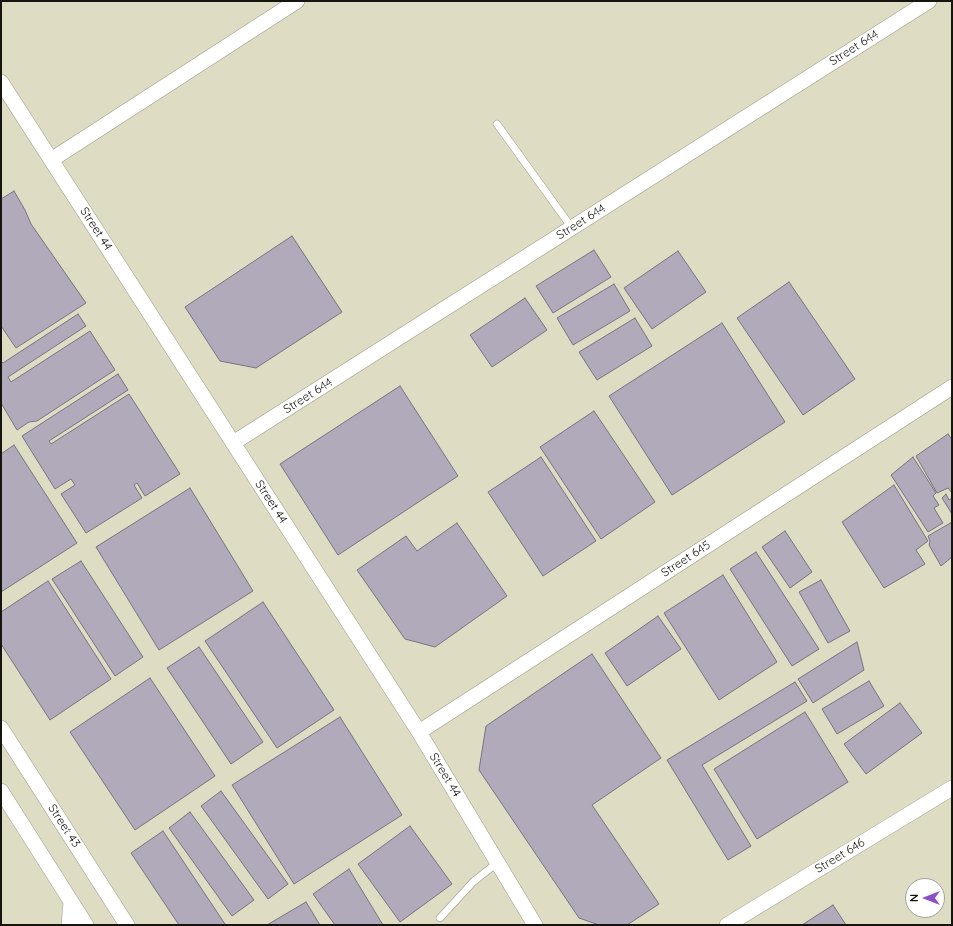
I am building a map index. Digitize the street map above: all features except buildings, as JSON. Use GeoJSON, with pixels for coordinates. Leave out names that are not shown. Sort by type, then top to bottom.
{"type":"FeatureCollection","features":[{"type":"Feature","properties":{"kind":"street"},"geometry":{"type":"LineString","coordinates":[[51,160],[297,1]]}},
{"type":"Feature","properties":{"kind":"street","name":"Street 644"},"geometry":{"type":"LineString","coordinates":[[233,443],[929,1]]}},
{"type":"Feature","properties":{"kind":"street","name":"Street 44"},"geometry":{"type":"LineString","coordinates":[[1,82],[419,732],[535,925]]}},
{"type":"Feature","properties":{"kind":"street","name":"Street 645"},"geometry":{"type":"LineString","coordinates":[[419,732],[952,387]]}},
{"type":"Feature","properties":{"kind":"street","name":"Street 43"},"geometry":{"type":"LineString","coordinates":[[1,728],[127,925]]}},
{"type":"Feature","properties":{"kind":"street","name":"Street 646"},"geometry":{"type":"LineString","coordinates":[[727,925],[952,788]]}},
{"type":"Feature","properties":{"kind":"street"},"geometry":{"type":"LineString","coordinates":[[1,791],[86,925]]}},
{"type":"Feature","properties":{"kind":"street"},"geometry":{"type":"LineString","coordinates":[[69,925],[72,902]]}},
{"type":"Feature","properties":{"kind":"lane"},"geometry":{"type":"LineString","coordinates":[[497,124],[572,228]]}},
{"type":"Feature","properties":{"kind":"lane"},"geometry":{"type":"LineString","coordinates":[[440,918],[472,882],[498,863]]}},
{"type":"Feature","properties":{"kind":"shaded area"},"geometry":{"type":"Polygon","coordinates":[[[1,1],[952,1],[952,925],[1,925],[1,1]]]}}]}
